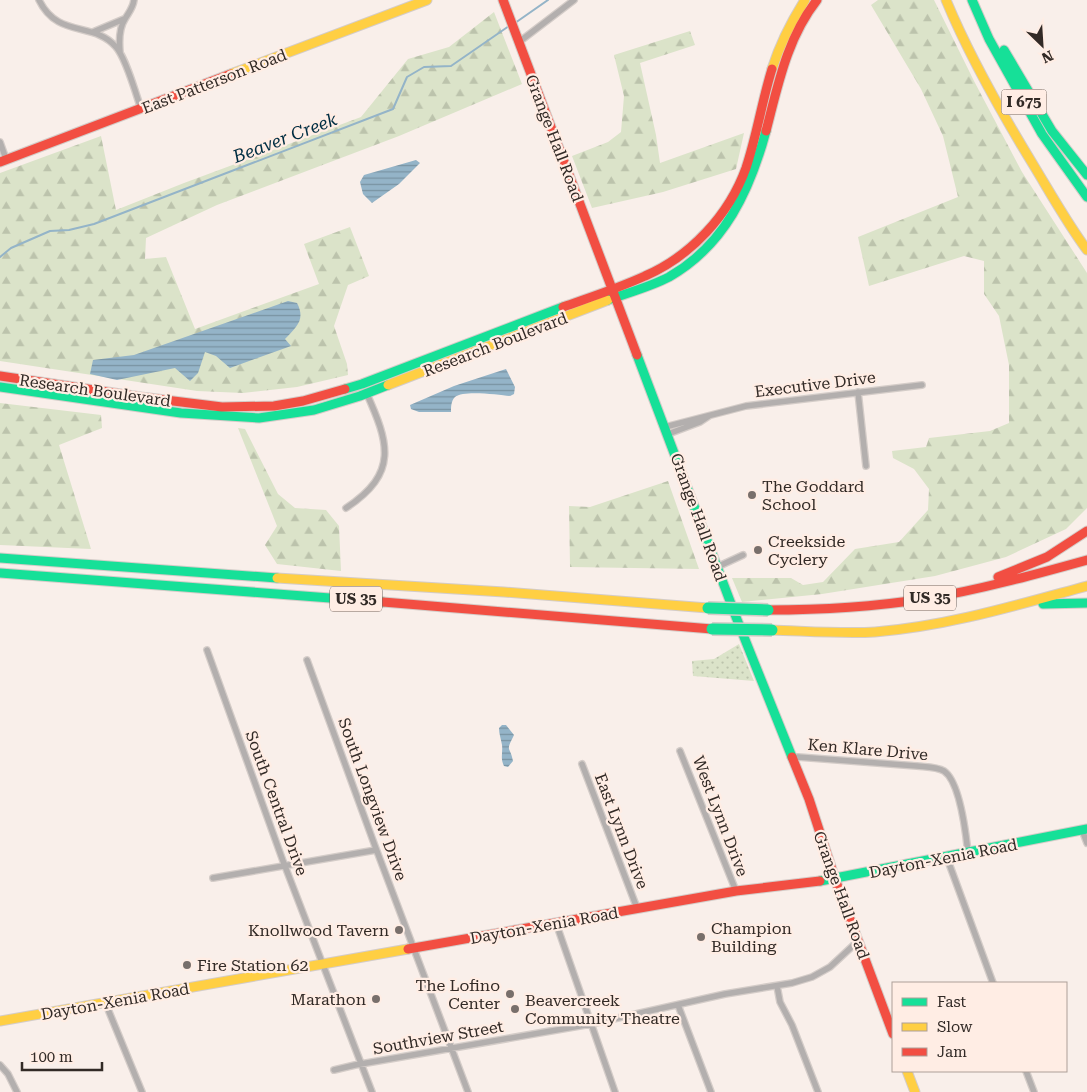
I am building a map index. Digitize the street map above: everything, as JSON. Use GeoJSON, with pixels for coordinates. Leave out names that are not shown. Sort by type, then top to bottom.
{"type":"FeatureCollection","features":[{"type":"Feature","properties":{"kind":"main road","name":"East Patterson Road"},"geometry":{"type":"LineString","coordinates":[[3,160],[141,109],[408,3],[427,0]]}},
{"type":"Feature","properties":{"kind":"main road","name":"Grange Hall Road"},"geometry":{"type":"LineString","coordinates":[[503,0],[717,567],[809,799],[835,879],[892,1031]]}},
{"type":"Feature","properties":{"kind":"main road","name":"Research Boulevard"},"geometry":{"type":"LineString","coordinates":[[614,293],[682,255],[707,232],[725,209],[746,168],[780,41],[805,0]]}},
{"type":"Feature","properties":{"kind":"main road","name":"Research Boulevard"},"geometry":{"type":"LineString","coordinates":[[0,387],[181,413],[243,418],[259,418],[314,410],[614,293],[668,277],[696,258],[713,242],[742,201],[754,174],[785,56],[798,26],[817,0]]}},
{"type":"Feature","properties":{"kind":"main road","name":"I 675"},"geometry":{"type":"LineString","coordinates":[[946,0],[978,71],[1003,116],[1045,183],[1087,238]]}},
{"type":"Feature","properties":{"kind":"main road","name":"I 675"},"geometry":{"type":"LineString","coordinates":[[974,3],[989,39],[1042,134],[1087,197]]}},
{"type":"Feature","properties":{"kind":"main road"},"geometry":{"type":"LineString","coordinates":[[974,3],[1053,130],[1075,163],[1087,175]]}},
{"type":"Feature","properties":{"kind":"main road"},"geometry":{"type":"LineString","coordinates":[[1045,183],[1087,250]]}},
{"type":"Feature","properties":{"kind":"main road","name":"Research Boulevard"},"geometry":{"type":"LineString","coordinates":[[0,376],[141,397],[230,407],[274,406],[364,389]]}},
{"type":"Feature","properties":{"kind":"main road"},"geometry":{"type":"LineString","coordinates":[[803,610],[917,595],[990,579],[1011,573],[1042,560],[1062,549],[1087,531]]}},
{"type":"Feature","properties":{"kind":"main road","name":"US 35"},"geometry":{"type":"LineString","coordinates":[[0,558],[708,608],[768,610],[865,606],[932,598],[994,585],[1087,560]]}},
{"type":"Feature","properties":{"kind":"main road","name":"US 35"},"geometry":{"type":"LineString","coordinates":[[0,573],[329,597],[712,629],[813,631],[857,629],[957,614],[996,606],[1087,581]]}},
{"type":"Feature","properties":{"kind":"main road"},"geometry":{"type":"LineString","coordinates":[[813,631],[873,632],[918,627],[974,617],[1087,586]]}},
{"type":"Feature","properties":{"kind":"main road"},"geometry":{"type":"LineString","coordinates":[[1024,604],[1087,603]]}},
{"type":"Feature","properties":{"kind":"main road","name":"Dayton-Xenia Road"},"geometry":{"type":"LineString","coordinates":[[0,1021],[736,891],[835,879],[1084,829]]}},
{"type":"Feature","properties":{"kind":"main road"},"geometry":{"type":"LineString","coordinates":[[907,1072],[915,1092]]}},
{"type":"Feature","properties":{"kind":"street"},"geometry":{"type":"LineString","coordinates":[[39,0],[48,14],[61,24],[93,32],[113,43],[122,56]]}},
{"type":"Feature","properties":{"kind":"street"},"geometry":{"type":"LineString","coordinates":[[134,0],[131,10],[124,19],[120,40],[122,56],[141,109]]}},
{"type":"Feature","properties":{"kind":"street"},"geometry":{"type":"LineString","coordinates":[[518,42],[574,0]]}},
{"type":"Feature","properties":{"kind":"street"},"geometry":{"type":"LineString","coordinates":[[93,32],[124,19]]}},
{"type":"Feature","properties":{"kind":"street"},"geometry":{"type":"LineString","coordinates":[[0,142],[3,160]]}},
{"type":"Feature","properties":{"kind":"street","name":"Executive Drive"},"geometry":{"type":"LineString","coordinates":[[666,431],[713,414],[746,406],[922,385]]}},
{"type":"Feature","properties":{"kind":"street"},"geometry":{"type":"LineString","coordinates":[[346,508],[362,498],[374,485],[384,461],[382,435],[364,389]]}},
{"type":"Feature","properties":{"kind":"street"},"geometry":{"type":"LineString","coordinates":[[858,392],[866,466]]}},
{"type":"Feature","properties":{"kind":"street"},"geometry":{"type":"LineString","coordinates":[[717,567],[743,555]]}},
{"type":"Feature","properties":{"kind":"street","name":"South Central Drive"},"geometry":{"type":"LineString","coordinates":[[207,650],[372,1092]]}},
{"type":"Feature","properties":{"kind":"street","name":"South Longview Drive"},"geometry":{"type":"LineString","coordinates":[[307,660],[376,850],[468,1092]]}},
{"type":"Feature","properties":{"kind":"street","name":"West Lynn Drive"},"geometry":{"type":"LineString","coordinates":[[680,751],[736,891]]}},
{"type":"Feature","properties":{"kind":"street","name":"Ken Klare Drive"},"geometry":{"type":"LineString","coordinates":[[793,758],[917,766],[935,768],[944,772],[950,777],[956,791],[968,853]]}},
{"type":"Feature","properties":{"kind":"street","name":"East Lynn Drive"},"geometry":{"type":"LineString","coordinates":[[582,764],[638,908]]}},
{"type":"Feature","properties":{"kind":"street"},"geometry":{"type":"LineString","coordinates":[[1084,829],[1087,843]]}},
{"type":"Feature","properties":{"kind":"street"},"geometry":{"type":"LineString","coordinates":[[213,878],[376,850]]}},
{"type":"Feature","properties":{"kind":"street"},"geometry":{"type":"LineString","coordinates":[[947,858],[993,982]]}},
{"type":"Feature","properties":{"kind":"street"},"geometry":{"type":"LineString","coordinates":[[556,923],[615,1092]]}},
{"type":"Feature","properties":{"kind":"street","name":"Southview Street"},"geometry":{"type":"LineString","coordinates":[[334,1070],[591,1024],[725,994],[804,980],[830,967],[858,941]]}},
{"type":"Feature","properties":{"kind":"street"},"geometry":{"type":"LineString","coordinates":[[777,986],[780,1002],[792,1025],[818,1092]]}},
{"type":"Feature","properties":{"kind":"street"},"geometry":{"type":"LineString","coordinates":[[105,1002],[142,1092]]}},
{"type":"Feature","properties":{"kind":"street"},"geometry":{"type":"LineString","coordinates":[[678,1005],[711,1092]]}},
{"type":"Feature","properties":{"kind":"street"},"geometry":{"type":"LineString","coordinates":[[0,1065],[8,1074],[18,1092]]}},
{"type":"Feature","properties":{"kind":"street"},"geometry":{"type":"LineString","coordinates":[[1026,1072],[1034,1092]]}},
{"type":"Feature","properties":{"kind":"green space"},"geometry":{"type":"Polygon","coordinates":[[[878,0],[934,0],[1022,172],[1087,273],[1087,508],[1066,529],[1006,557],[935,576],[822,594],[742,602],[732,578],[791,578],[803,585],[823,582],[855,549],[899,542],[928,510],[929,489],[914,469],[893,458],[892,451],[926,447],[929,438],[990,431],[1009,423],[1009,365],[999,316],[984,294],[984,261],[964,256],[869,286],[858,237],[958,197],[943,136],[921,89],[871,5],[878,0]]]}},
{"type":"Feature","properties":{"kind":"green space"},"geometry":{"type":"Polygon","coordinates":[[[494,12],[522,84],[399,136],[217,205],[146,238],[145,259],[166,257],[195,329],[319,284],[304,244],[350,227],[369,276],[348,285],[334,326],[347,364],[348,375],[297,387],[243,393],[197,391],[0,361],[0,173],[101,136],[116,210],[361,117],[408,59],[449,47],[494,12]]]}},
{"type":"Feature","properties":{"kind":"green space"},"geometry":{"type":"Polygon","coordinates":[[[690,31],[695,45],[640,63],[656,135],[660,163],[744,133],[736,169],[663,192],[592,208],[572,156],[608,142],[621,132],[624,96],[614,55],[690,31]]]}},
{"type":"Feature","properties":{"kind":"green space"},"geometry":{"type":"Polygon","coordinates":[[[0,403],[101,415],[102,428],[59,445],[91,549],[0,545],[0,403]]]}},
{"type":"Feature","properties":{"kind":"green space"},"geometry":{"type":"Polygon","coordinates":[[[238,428],[245,429],[278,494],[295,508],[326,510],[339,526],[341,571],[277,564],[265,545],[277,526],[238,428]]]}},
{"type":"Feature","properties":{"kind":"green space"},"geometry":{"type":"Polygon","coordinates":[[[668,481],[699,569],[570,567],[569,506],[590,507],[668,481]]]}},
{"type":"Feature","properties":{"kind":"green space"},"geometry":{"type":"Polygon","coordinates":[[[739,644],[754,681],[693,676],[692,661],[714,659],[739,644]]]}},
{"type":"Feature","properties":{"kind":"water"},"geometry":{"type":"Polygon","coordinates":[[[416,160],[420,163],[399,184],[372,203],[363,194],[360,182],[364,175],[416,160]]]}},
{"type":"Feature","properties":{"kind":"water"},"geometry":{"type":"Polygon","coordinates":[[[288,301],[297,303],[300,309],[298,323],[285,339],[291,346],[230,368],[216,356],[205,352],[198,373],[190,381],[175,368],[117,380],[90,374],[93,360],[134,355],[288,301]]]}},
{"type":"Feature","properties":{"kind":"water"},"geometry":{"type":"Polygon","coordinates":[[[506,369],[515,387],[514,394],[510,396],[459,395],[453,400],[451,412],[419,412],[411,409],[410,405],[454,386],[506,369]]]}},
{"type":"Feature","properties":{"kind":"water"},"geometry":{"type":"Polygon","coordinates":[[[502,725],[506,725],[514,735],[509,747],[513,761],[508,767],[504,766],[502,760],[499,728],[502,725]]]}},
{"type":"Feature","properties":{"kind":"waterway","name":"Beaver Creek"},"geometry":{"type":"LineString","coordinates":[[515,23],[548,0]]}},
{"type":"Feature","properties":{"kind":"waterway","name":"Beaver Creek"},"geometry":{"type":"LineString","coordinates":[[0,257],[11,248],[50,231],[69,230],[94,224],[393,109],[407,77],[424,67],[451,66],[509,26]]}},
{"type":"Feature","properties":{"kind":"traffic: fast"},"geometry":{"type":"LineString","coordinates":[[972,0],[989,39],[1042,134],[1087,197]]}},
{"type":"Feature","properties":{"kind":"traffic: fast"},"geometry":{"type":"LineString","coordinates":[[1004,50],[1052,131],[1087,175]]}},
{"type":"Feature","properties":{"kind":"traffic: fast"},"geometry":{"type":"LineString","coordinates":[[608,300],[669,277],[689,264],[706,249],[720,232],[743,195],[760,153],[766,131]]}},
{"type":"Feature","properties":{"kind":"traffic: fast"},"geometry":{"type":"LineString","coordinates":[[345,389],[563,307]]}},
{"type":"Feature","properties":{"kind":"traffic: fast"},"geometry":{"type":"LineString","coordinates":[[637,355],[736,617],[792,757]]}},
{"type":"Feature","properties":{"kind":"traffic: fast"},"geometry":{"type":"LineString","coordinates":[[0,387],[181,413],[259,418],[314,410],[388,385]]}},
{"type":"Feature","properties":{"kind":"traffic: fast"},"geometry":{"type":"LineString","coordinates":[[0,558],[277,578]]}},
{"type":"Feature","properties":{"kind":"traffic: fast"},"geometry":{"type":"LineString","coordinates":[[0,573],[383,602]]}},
{"type":"Feature","properties":{"kind":"traffic: fast"},"geometry":{"type":"LineString","coordinates":[[1043,604],[1087,603]]}},
{"type":"Feature","properties":{"kind":"traffic: fast"},"geometry":{"type":"LineString","coordinates":[[708,608],[768,610]]}},
{"type":"Feature","properties":{"kind":"traffic: fast"},"geometry":{"type":"LineString","coordinates":[[712,629],[772,630]]}},
{"type":"Feature","properties":{"kind":"traffic: fast"},"geometry":{"type":"LineString","coordinates":[[820,881],[1087,829]]}},
{"type":"Feature","properties":{"kind":"traffic: slow"},"geometry":{"type":"LineString","coordinates":[[231,74],[427,0]]}},
{"type":"Feature","properties":{"kind":"traffic: slow"},"geometry":{"type":"LineString","coordinates":[[772,69],[786,33],[805,0]]}},
{"type":"Feature","properties":{"kind":"traffic: slow"},"geometry":{"type":"LineString","coordinates":[[946,0],[965,43],[998,105],[1059,208],[1087,250]]}},
{"type":"Feature","properties":{"kind":"traffic: slow"},"geometry":{"type":"LineString","coordinates":[[388,385],[608,300]]}},
{"type":"Feature","properties":{"kind":"traffic: slow"},"geometry":{"type":"LineString","coordinates":[[277,578],[504,592],[708,608]]}},
{"type":"Feature","properties":{"kind":"traffic: slow"},"geometry":{"type":"LineString","coordinates":[[772,630],[850,633],[902,629],[982,614],[1087,586]]}},
{"type":"Feature","properties":{"kind":"traffic: slow"},"geometry":{"type":"LineString","coordinates":[[0,1021],[408,949]]}},
{"type":"Feature","properties":{"kind":"traffic: slow"},"geometry":{"type":"LineString","coordinates":[[907,1072],[915,1092]]}},
{"type":"Feature","properties":{"kind":"traffic: jam"},"geometry":{"type":"LineString","coordinates":[[503,0],[637,355]]}},
{"type":"Feature","properties":{"kind":"traffic: jam"},"geometry":{"type":"LineString","coordinates":[[766,131],[791,46],[798,30],[817,0]]}},
{"type":"Feature","properties":{"kind":"traffic: jam"},"geometry":{"type":"LineString","coordinates":[[563,307],[662,268],[693,245],[719,218],[730,202],[746,168],[772,69]]}},
{"type":"Feature","properties":{"kind":"traffic: jam"},"geometry":{"type":"LineString","coordinates":[[0,162],[231,74]]}},
{"type":"Feature","properties":{"kind":"traffic: jam"},"geometry":{"type":"LineString","coordinates":[[0,376],[222,407],[274,406],[303,401],[345,389]]}},
{"type":"Feature","properties":{"kind":"traffic: jam"},"geometry":{"type":"LineString","coordinates":[[998,577],[1047,557],[1087,531]]}},
{"type":"Feature","properties":{"kind":"traffic: jam"},"geometry":{"type":"LineString","coordinates":[[768,610],[846,608],[924,599],[986,587],[1087,560]]}},
{"type":"Feature","properties":{"kind":"traffic: jam"},"geometry":{"type":"LineString","coordinates":[[383,602],[712,629]]}},
{"type":"Feature","properties":{"kind":"traffic: jam"},"geometry":{"type":"LineString","coordinates":[[792,757],[809,799],[835,879],[892,1031]]}},
{"type":"Feature","properties":{"kind":"traffic: jam"},"geometry":{"type":"LineString","coordinates":[[408,949],[736,891],[820,881]]}},
{"type":"Feature","properties":{"kind":"place","name":"The Goddard School"},"geometry":{"type":"Point","coordinates":[752,495]}},
{"type":"Feature","properties":{"kind":"place","name":"Creekside Cyclery"},"geometry":{"type":"Point","coordinates":[758,550]}},
{"type":"Feature","properties":{"kind":"place","name":"Knollwood Tavern"},"geometry":{"type":"Point","coordinates":[399,930]}},
{"type":"Feature","properties":{"kind":"place","name":"Champion Building"},"geometry":{"type":"Point","coordinates":[701,937]}},
{"type":"Feature","properties":{"kind":"place","name":"Fire Station 62"},"geometry":{"type":"Point","coordinates":[187,965]}},
{"type":"Feature","properties":{"kind":"place","name":"The Lofino Center"},"geometry":{"type":"Point","coordinates":[510,994]}},
{"type":"Feature","properties":{"kind":"place","name":"Marathon"},"geometry":{"type":"Point","coordinates":[376,999]}},
{"type":"Feature","properties":{"kind":"place","name":"Beavercreek Community Theatre"},"geometry":{"type":"Point","coordinates":[515,1009]}}]}
